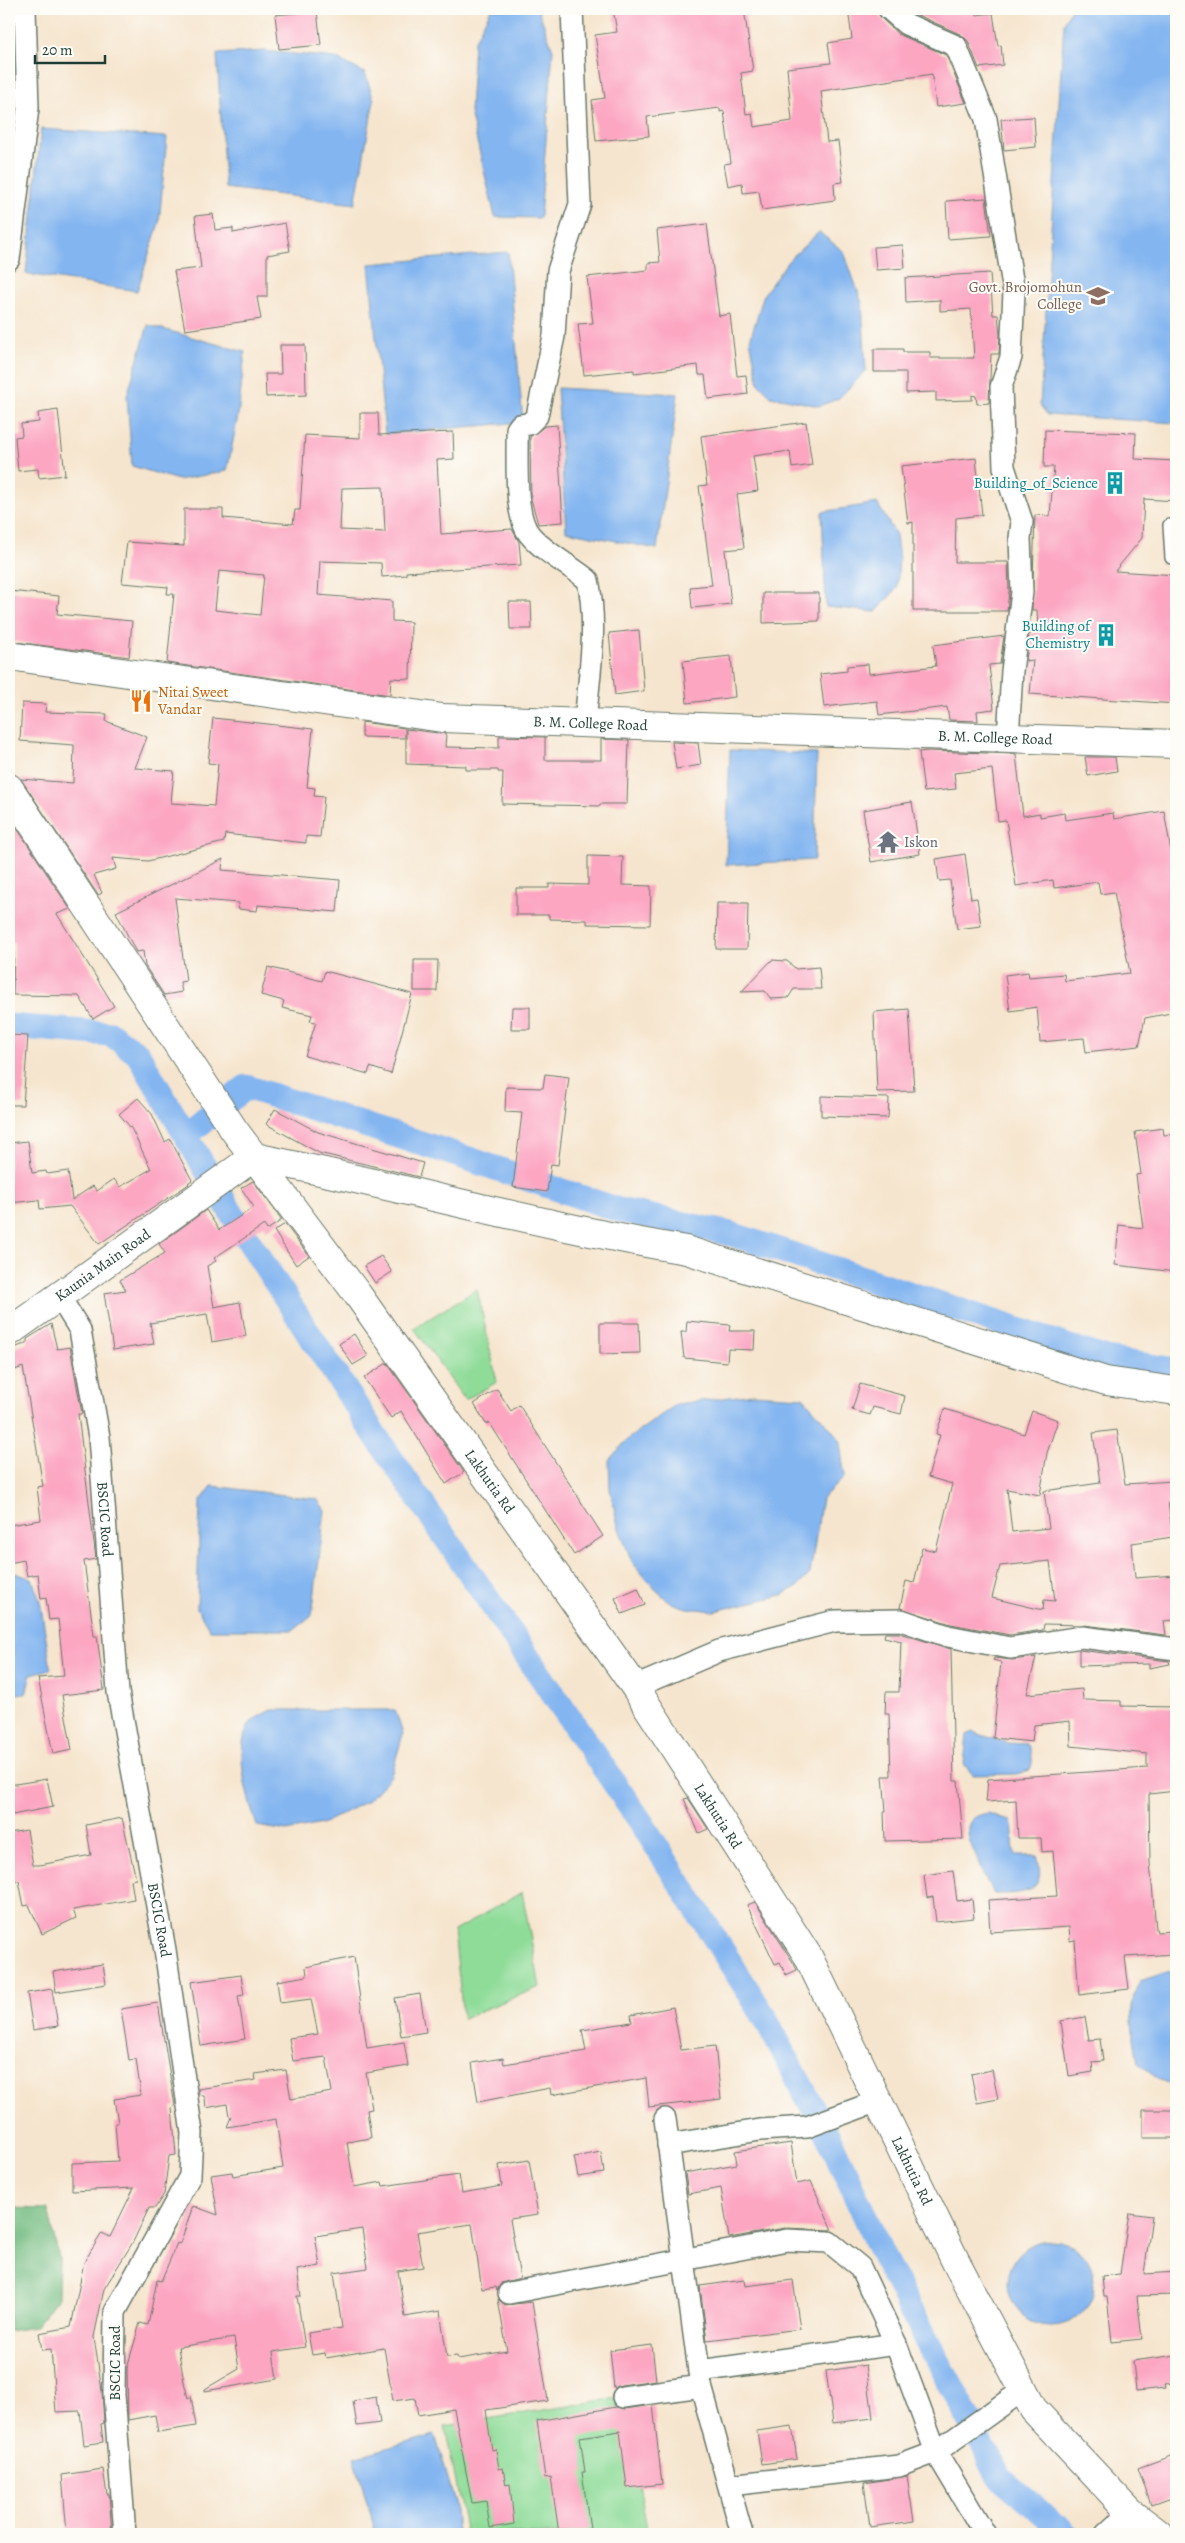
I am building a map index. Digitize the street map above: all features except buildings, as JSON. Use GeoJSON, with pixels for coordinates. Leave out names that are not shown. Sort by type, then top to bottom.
{"type":"FeatureCollection","features":[{"type":"Feature","properties":{"kind":"street"},"geometry":{"type":"LineString","coordinates":[[9,259],[28,108],[25,9]]}},
{"type":"Feature","properties":{"kind":"street"},"geometry":{"type":"LineString","coordinates":[[572,9],[580,204],[558,271],[554,336],[537,416],[529,424],[520,425],[517,430],[519,496],[522,524],[530,535],[547,551],[588,580],[592,600],[593,638],[585,723]]}},
{"type":"Feature","properties":{"kind":"street"},"geometry":{"type":"LineString","coordinates":[[889,9],[906,24],[956,46],[986,119],[1006,235],[1014,292],[1011,357],[1001,387],[1004,467],[1022,522],[1020,538],[1022,592],[1012,671],[1008,738]]}},
{"type":"Feature","properties":{"kind":"street","name":"B. M. College Road"},"geometry":{"type":"LineString","coordinates":[[9,656],[442,718],[1176,744]]}},
{"type":"Feature","properties":{"kind":"street","name":"Lakhutia Rd"},"geometry":{"type":"LineString","coordinates":[[9,788],[209,1090],[228,1121],[246,1162],[358,1296],[635,1687],[808,1956],[956,2262],[1034,2410],[1130,2512],[1159,2534]]}},
{"type":"Feature","properties":{"kind":"street"},"geometry":{"type":"LineString","coordinates":[[246,1162],[350,1176],[473,1207],[625,1240],[686,1250],[1106,1381],[1176,1391]]}},
{"type":"Feature","properties":{"kind":"street","name":"Kaunia Main Road"},"geometry":{"type":"LineString","coordinates":[[9,1332],[246,1162]]}},
{"type":"Feature","properties":{"kind":"street","name":"BSCIC Road"},"geometry":{"type":"LineString","coordinates":[[59,1296],[80,1330],[99,1437],[118,1692],[165,1950],[192,2133],[190,2176],[115,2312],[114,2395],[126,2534]]}},
{"type":"Feature","properties":{"kind":"street"},"geometry":{"type":"LineString","coordinates":[[635,1687],[719,1651],[835,1621],[901,1620],[948,1636],[1010,1648],[1082,1637],[1176,1650]]}},
{"type":"Feature","properties":{"kind":"street"},"geometry":{"type":"LineString","coordinates":[[668,2144],[760,2130],[807,2127],[878,2101]]}},
{"type":"Feature","properties":{"kind":"street"},"geometry":{"type":"LineString","coordinates":[[665,2119],[700,2378],[742,2534]]}},
{"type":"Feature","properties":{"kind":"street"},"geometry":{"type":"LineString","coordinates":[[509,2293],[787,2240],[830,2242],[860,2267],[896,2344],[936,2452],[985,2534]]}},
{"type":"Feature","properties":{"kind":"street"},"geometry":{"type":"LineString","coordinates":[[623,2397],[700,2378],[896,2344]]}},
{"type":"Feature","properties":{"kind":"street"},"geometry":{"type":"LineString","coordinates":[[729,2485],[899,2466],[936,2452],[1023,2390]]}},
{"type":"Feature","properties":{"kind":"street"},"geometry":{"type":"LineString","coordinates":[[1106,2534],[1130,2512]]}},
{"type":"Feature","properties":{"kind":"lane"},"geometry":{"type":"LineString","coordinates":[[1171,558],[1169,525],[1176,525]]}},
{"type":"Feature","properties":{"kind":"green space"},"geometry":{"type":"Polygon","coordinates":[[[9,9],[13,136],[9,137],[9,9]]]}},
{"type":"Feature","properties":{"kind":"green space"},"geometry":{"type":"Polygon","coordinates":[[[477,1289],[497,1382],[465,1400],[414,1328],[477,1289]]]}},
{"type":"Feature","properties":{"kind":"green space"},"geometry":{"type":"Polygon","coordinates":[[[522,1892],[540,1987],[463,2018],[454,1931],[522,1892]]]}},
{"type":"Feature","properties":{"kind":"green space"},"geometry":{"type":"Polygon","coordinates":[[[9,2208],[48,2209],[59,2258],[58,2298],[34,2327],[9,2331],[9,2208]]]}},
{"type":"Feature","properties":{"kind":"green space"},"geometry":{"type":"Polygon","coordinates":[[[623,2397],[648,2534],[466,2534],[445,2426],[623,2397]]]}},
{"type":"Feature","properties":{"kind":"water"},"geometry":{"type":"Polygon","coordinates":[[[491,9],[538,9],[553,50],[540,218],[495,217],[470,112],[474,42],[491,9]]]}},
{"type":"Feature","properties":{"kind":"water"},"geometry":{"type":"Polygon","coordinates":[[[1071,9],[1176,11],[1176,423],[1047,415],[1040,405],[1064,23],[1071,9]]]}},
{"type":"Feature","properties":{"kind":"water"},"geometry":{"type":"Polygon","coordinates":[[[264,51],[335,58],[365,73],[374,100],[355,204],[225,188],[217,54],[264,51]]]}},
{"type":"Feature","properties":{"kind":"water"},"geometry":{"type":"Polygon","coordinates":[[[41,129],[167,137],[159,223],[137,291],[26,274],[41,129]]]}},
{"type":"Feature","properties":{"kind":"water"},"geometry":{"type":"Polygon","coordinates":[[[819,232],[844,252],[862,303],[866,371],[838,399],[819,406],[771,396],[759,384],[750,340],[764,294],[788,261],[819,232]]]}},
{"type":"Feature","properties":{"kind":"water"},"geometry":{"type":"Polygon","coordinates":[[[508,252],[523,422],[385,434],[369,264],[508,252]]]}},
{"type":"Feature","properties":{"kind":"water"},"geometry":{"type":"Polygon","coordinates":[[[148,325],[245,352],[238,416],[227,471],[178,480],[132,466],[127,396],[148,325]]]}},
{"type":"Feature","properties":{"kind":"water"},"geometry":{"type":"Polygon","coordinates":[[[557,388],[678,394],[657,549],[566,531],[557,388]]]}},
{"type":"Feature","properties":{"kind":"water"},"geometry":{"type":"Polygon","coordinates":[[[877,503],[896,535],[899,559],[897,588],[876,612],[826,607],[822,512],[877,503]]]}},
{"type":"Feature","properties":{"kind":"water"},"geometry":{"type":"Polygon","coordinates":[[[730,750],[817,754],[814,860],[726,865],[730,750]]]}},
{"type":"Feature","properties":{"kind":"water"},"geometry":{"type":"Polygon","coordinates":[[[753,1394],[803,1397],[839,1438],[845,1477],[822,1498],[810,1574],[798,1586],[782,1595],[715,1611],[687,1608],[671,1603],[655,1589],[632,1562],[618,1526],[610,1489],[609,1460],[629,1438],[677,1404],[753,1394]]]}},
{"type":"Feature","properties":{"kind":"water"},"geometry":{"type":"Polygon","coordinates":[[[212,1486],[317,1499],[325,1510],[312,1615],[293,1630],[210,1630],[197,1608],[200,1502],[212,1486]]]}},
{"type":"Feature","properties":{"kind":"water"},"geometry":{"type":"Polygon","coordinates":[[[15,1573],[32,1579],[40,1601],[51,1669],[31,1674],[26,1694],[9,1693],[9,1574],[15,1573]]]}},
{"type":"Feature","properties":{"kind":"water"},"geometry":{"type":"Polygon","coordinates":[[[271,1710],[395,1710],[403,1734],[391,1776],[367,1801],[322,1824],[287,1831],[257,1826],[246,1789],[242,1748],[244,1736],[249,1725],[258,1717],[271,1710]]]}},
{"type":"Feature","properties":{"kind":"water"},"geometry":{"type":"Polygon","coordinates":[[[972,1732],[1007,1743],[1027,1744],[1032,1757],[1030,1770],[1016,1774],[973,1775],[964,1764],[967,1735],[972,1732]]]}},
{"type":"Feature","properties":{"kind":"water"},"geometry":{"type":"Polygon","coordinates":[[[988,1813],[1011,1821],[1016,1856],[1037,1856],[1040,1869],[1039,1878],[1036,1885],[1030,1889],[1023,1892],[994,1894],[989,1886],[971,1844],[968,1831],[972,1820],[988,1813]]]}},
{"type":"Feature","properties":{"kind":"water"},"geometry":{"type":"Polygon","coordinates":[[[1176,1969],[1176,2086],[1161,2080],[1138,2063],[1132,2011],[1135,1991],[1140,1981],[1176,1969]]]}},
{"type":"Feature","properties":{"kind":"water"},"geometry":{"type":"Polygon","coordinates":[[[1043,2240],[1059,2240],[1068,2243],[1082,2252],[1091,2266],[1094,2283],[1091,2300],[1082,2314],[1068,2323],[1059,2326],[1043,2326],[1027,2319],[1015,2307],[1008,2291],[1008,2275],[1015,2259],[1027,2247],[1043,2240]]]}},
{"type":"Feature","properties":{"kind":"water"},"geometry":{"type":"Polygon","coordinates":[[[435,2435],[454,2499],[457,2534],[376,2534],[354,2457],[435,2435]]]}},
{"type":"Feature","properties":{"kind":"waterway"},"geometry":{"type":"LineString","coordinates":[[9,1026],[111,1034],[138,1054],[239,1226],[375,1435],[641,1822],[764,2016],[832,2144],[884,2259],[1000,2478],[1066,2534]]}},
{"type":"Feature","properties":{"kind":"waterway"},"geometry":{"type":"LineString","coordinates":[[186,1135],[246,1087],[448,1152],[619,1210],[731,1234],[1106,1359],[1176,1370]]}},
{"type":"Feature","properties":{"kind":"place","name":"Govt. Brojomohun College"},"geometry":{"type":"Point","coordinates":[1098,296]}},
{"type":"Feature","properties":{"kind":"place","name":"Building_of_Science"},"geometry":{"type":"Point","coordinates":[1115,483]}},
{"type":"Feature","properties":{"kind":"place","name":"Building of Chemistry"},"geometry":{"type":"Point","coordinates":[1106,635]}},
{"type":"Feature","properties":{"kind":"place","name":"Nitai Sweet Vandar"},"geometry":{"type":"Point","coordinates":[141,701]}},
{"type":"Feature","properties":{"kind":"place","name":"Iskon"},"geometry":{"type":"Point","coordinates":[888,842]}}]}
